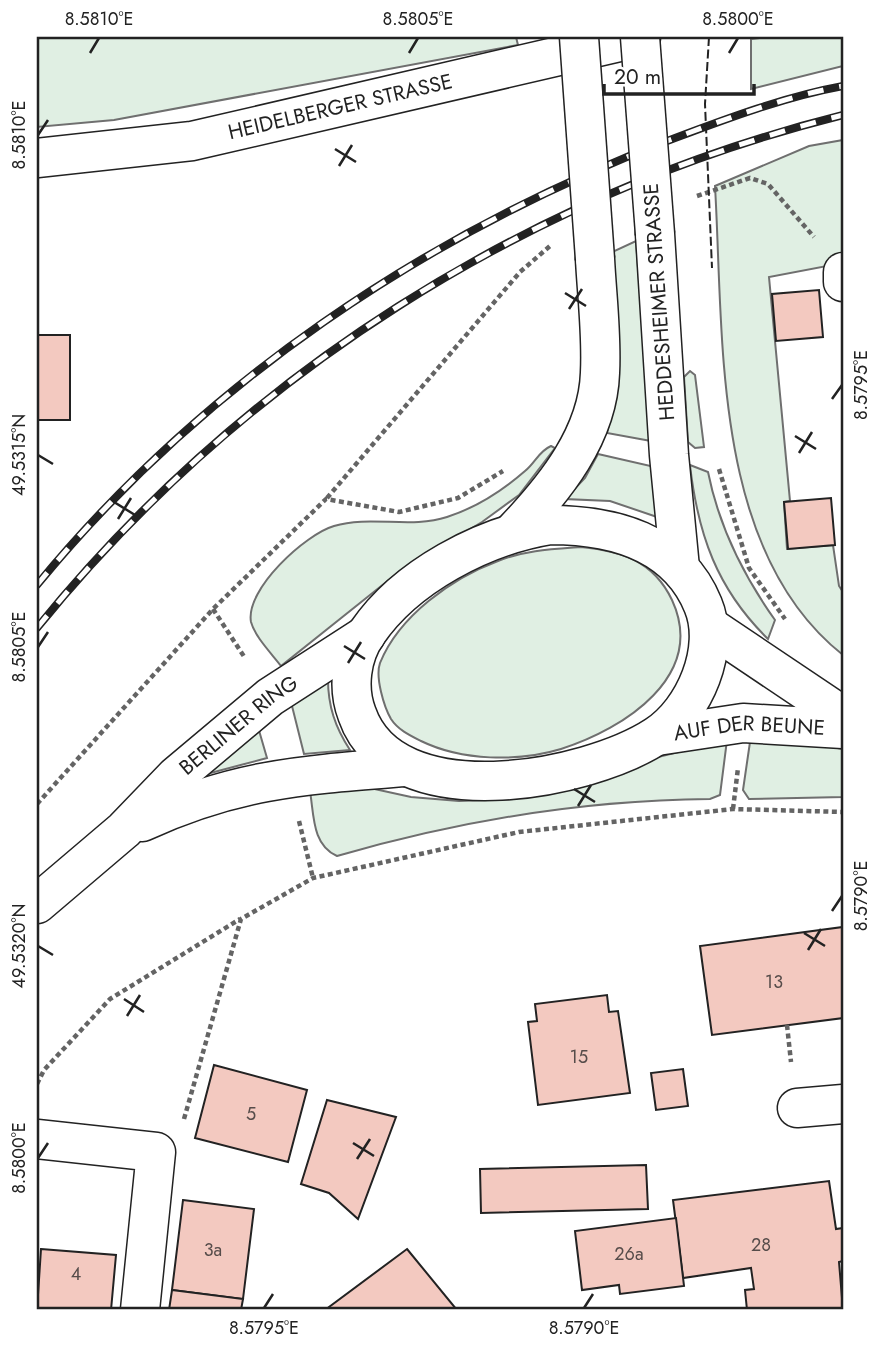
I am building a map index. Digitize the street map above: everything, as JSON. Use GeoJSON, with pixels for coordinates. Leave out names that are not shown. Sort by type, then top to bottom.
{"type":"FeatureCollection","features":[{"type":"Feature","properties":{"kind":"main road"},"geometry":{"type":"LineString","coordinates":[[514,531],[563,475],[582,440],[594,409],[600,374],[595,259],[579,37]]}},
{"type":"Feature","properties":{"kind":"main road","name":"HEIDELBERGER STRASSE"},"geometry":{"type":"LineString","coordinates":[[37,158],[192,141],[644,42]]}},
{"type":"Feature","properties":{"kind":"main road","name":"HEDDESHEIMER STRASSE"},"geometry":{"type":"LineString","coordinates":[[644,42],[669,455],[680,568]]}},
{"type":"Feature","properties":{"kind":"main road"},"geometry":{"type":"LineString","coordinates":[[842,272],[843,282]]}},
{"type":"Feature","properties":{"kind":"main road"},"geometry":{"type":"LineString","coordinates":[[550,524],[606,528],[654,548],[680,568],[698,590],[709,626],[708,656],[696,686],[672,721],[657,736],[597,762],[515,780],[467,782],[438,778],[404,767],[371,738],[359,720],[352,702],[354,666],[366,635],[401,595],[435,570],[514,531],[550,524]]}},
{"type":"Feature","properties":{"kind":"main road","name":"AUF DER BEUNE"},"geometry":{"type":"LineString","coordinates":[[709,626],[843,716]]}},
{"type":"Feature","properties":{"kind":"main road","name":"BERLINER RING"},"geometry":{"type":"LineString","coordinates":[[37,904],[124,831],[176,776],[271,697],[366,635]]}},
{"type":"Feature","properties":{"kind":"main road","name":"AUF DER BEUNE"},"geometry":{"type":"LineString","coordinates":[[657,736],[743,723],[843,729]]}},
{"type":"Feature","properties":{"kind":"main road","name":"BERLINER RING"},"geometry":{"type":"LineString","coordinates":[[124,831],[190,801],[236,786],[287,776],[404,767]]}},
{"type":"Feature","properties":{"kind":"main road"},"geometry":{"type":"LineString","coordinates":[[797,1108],[843,1104]]}},
{"type":"Feature","properties":{"kind":"main road"},"geometry":{"type":"LineString","coordinates":[[37,1139],[156,1152],[140,1310]]}},
{"type":"Feature","properties":{"kind":"path"},"geometry":{"type":"LineString","coordinates":[[37,804],[214,609],[326,499],[520,271]]}},
{"type":"Feature","properties":{"kind":"path"},"geometry":{"type":"LineString","coordinates":[[717,463],[749,568],[793,630]]}},
{"type":"Feature","properties":{"kind":"path"},"geometry":{"type":"LineString","coordinates":[[326,499],[399,512],[458,498],[500,474],[508,466]]}},
{"type":"Feature","properties":{"kind":"path"},"geometry":{"type":"LineString","coordinates":[[733,809],[739,758]]}},
{"type":"Feature","properties":{"kind":"path"},"geometry":{"type":"LineString","coordinates":[[37,1084],[44,1070],[110,999],[240,919],[313,878],[519,832],[733,809],[843,812]]}},
{"type":"Feature","properties":{"kind":"path"},"geometry":{"type":"LineString","coordinates":[[156,1152],[183,1121],[240,919]]}},
{"type":"Feature","properties":{"kind":"green space"},"geometry":{"type":"Polygon","coordinates":[[[37,37],[516,37],[518,45],[114,120],[37,127],[37,37]]]}},
{"type":"Feature","properties":{"kind":"green space"},"geometry":{"type":"Polygon","coordinates":[[[843,37],[843,66],[751,89],[751,39],[843,37]]]}},
{"type":"Feature","properties":{"kind":"green space"},"geometry":{"type":"Polygon","coordinates":[[[843,140],[843,263],[769,277],[790,501],[784,502],[787,549],[833,545],[839,586],[843,592],[843,655],[800,611],[769,559],[747,501],[733,438],[725,374],[715,186],[809,146],[843,140]]]}},
{"type":"Feature","properties":{"kind":"green space"},"geometry":{"type":"Polygon","coordinates":[[[636,241],[651,441],[607,433],[617,365],[610,253],[636,241]]]}},
{"type":"Feature","properties":{"kind":"green space"},"geometry":{"type":"Polygon","coordinates":[[[690,371],[695,375],[704,447],[695,448],[688,442],[684,377],[690,371]]]}},
{"type":"Feature","properties":{"kind":"green space"},"geometry":{"type":"Polygon","coordinates":[[[551,446],[555,448],[519,495],[482,522],[400,571],[281,666],[260,639],[251,622],[252,609],[258,594],[267,579],[308,540],[322,531],[348,523],[419,522],[447,517],[488,498],[528,468],[551,446]]]}},
{"type":"Feature","properties":{"kind":"green space"},"geometry":{"type":"Polygon","coordinates":[[[598,454],[655,467],[660,518],[610,501],[565,499],[585,478],[598,454]]]}},
{"type":"Feature","properties":{"kind":"green space"},"geometry":{"type":"Polygon","coordinates":[[[690,465],[708,472],[719,512],[734,550],[775,620],[768,639],[735,601],[713,560],[698,515],[690,465]]]}},
{"type":"Feature","properties":{"kind":"green space"},"geometry":{"type":"Polygon","coordinates":[[[581,547],[609,551],[634,560],[655,575],[672,600],[680,627],[678,653],[669,675],[653,696],[610,728],[585,740],[561,749],[527,756],[490,757],[454,753],[421,741],[394,723],[388,714],[379,684],[380,663],[400,630],[414,615],[445,588],[498,561],[529,552],[581,547]]]}},
{"type":"Feature","properties":{"kind":"green space"},"geometry":{"type":"Polygon","coordinates":[[[328,679],[333,716],[350,750],[304,754],[291,702],[328,679]]]}},
{"type":"Feature","properties":{"kind":"green space"},"geometry":{"type":"Polygon","coordinates":[[[258,727],[267,758],[203,775],[258,727]]]}},
{"type":"Feature","properties":{"kind":"green space"},"geometry":{"type":"Polygon","coordinates":[[[727,740],[720,795],[710,799],[616,803],[522,815],[429,832],[337,856],[323,845],[314,819],[310,791],[370,788],[411,797],[459,801],[514,799],[587,782],[654,758],[727,740]]]}},
{"type":"Feature","properties":{"kind":"green space"},"geometry":{"type":"Polygon","coordinates":[[[798,741],[843,749],[843,797],[749,799],[743,790],[750,742],[798,741]]]}},
{"type":"Feature","properties":{"kind":"building"},"geometry":{"type":"Polygon","coordinates":[[[819,290],[823,337],[776,341],[772,294],[819,290]]]}},
{"type":"Feature","properties":{"kind":"building"},"geometry":{"type":"Polygon","coordinates":[[[37,335],[70,335],[70,420],[37,420],[37,335]]]}},
{"type":"Feature","properties":{"kind":"building"},"geometry":{"type":"Polygon","coordinates":[[[831,498],[835,545],[788,549],[784,502],[831,498]]]}},
{"type":"Feature","properties":{"kind":"building"},"geometry":{"type":"Polygon","coordinates":[[[843,927],[843,1018],[712,1035],[700,946],[843,927]]]}},
{"type":"Feature","properties":{"kind":"building"},"geometry":{"type":"Polygon","coordinates":[[[607,995],[609,1012],[618,1011],[630,1093],[538,1105],[528,1022],[537,1021],[535,1004],[607,995]]]}},
{"type":"Feature","properties":{"kind":"building"},"geometry":{"type":"Polygon","coordinates":[[[214,1065],[307,1090],[288,1162],[195,1138],[214,1065]]]}},
{"type":"Feature","properties":{"kind":"building"},"geometry":{"type":"Polygon","coordinates":[[[683,1069],[688,1106],[656,1110],[651,1073],[683,1069]]]}},
{"type":"Feature","properties":{"kind":"building"},"geometry":{"type":"Polygon","coordinates":[[[327,1100],[396,1117],[358,1219],[329,1193],[301,1184],[327,1100]]]}},
{"type":"Feature","properties":{"kind":"building"},"geometry":{"type":"Polygon","coordinates":[[[646,1165],[648,1209],[481,1213],[480,1169],[646,1165]]]}},
{"type":"Feature","properties":{"kind":"building"},"geometry":{"type":"Polygon","coordinates":[[[829,1181],[836,1229],[843,1228],[843,1261],[839,1262],[843,1310],[747,1310],[745,1290],[754,1289],[751,1268],[683,1278],[673,1200],[829,1181]]]}},
{"type":"Feature","properties":{"kind":"building"},"geometry":{"type":"Polygon","coordinates":[[[183,1200],[254,1209],[243,1299],[172,1290],[183,1200]]]}},
{"type":"Feature","properties":{"kind":"building"},"geometry":{"type":"Polygon","coordinates":[[[676,1218],[684,1286],[620,1294],[619,1285],[582,1290],[575,1231],[676,1218]]]}},
{"type":"Feature","properties":{"kind":"building"},"geometry":{"type":"Polygon","coordinates":[[[41,1249],[116,1255],[111,1310],[37,1310],[41,1249]]]}},
{"type":"Feature","properties":{"kind":"building"},"geometry":{"type":"Polygon","coordinates":[[[407,1249],[457,1310],[325,1310],[407,1249]]]}},
{"type":"Feature","properties":{"kind":"building"},"geometry":{"type":"Polygon","coordinates":[[[172,1290],[243,1299],[241,1310],[169,1310],[172,1290]]]}},
{"type":"Feature","properties":{"kind":"railway"},"geometry":{"type":"LineString","coordinates":[[37,585],[102,512],[171,444],[245,381],[323,322],[405,269],[490,221],[577,179],[667,141],[798,96],[843,86]]}},
{"type":"Feature","properties":{"kind":"railway"},"geometry":{"type":"LineString","coordinates":[[37,628],[118,537],[205,452],[299,375],[398,306],[503,245],[613,193],[726,149],[843,115]]}},
{"type":"Feature","properties":{"kind":"fence"},"geometry":{"type":"LineString","coordinates":[[709,37],[705,104],[712,268]]}}]}
